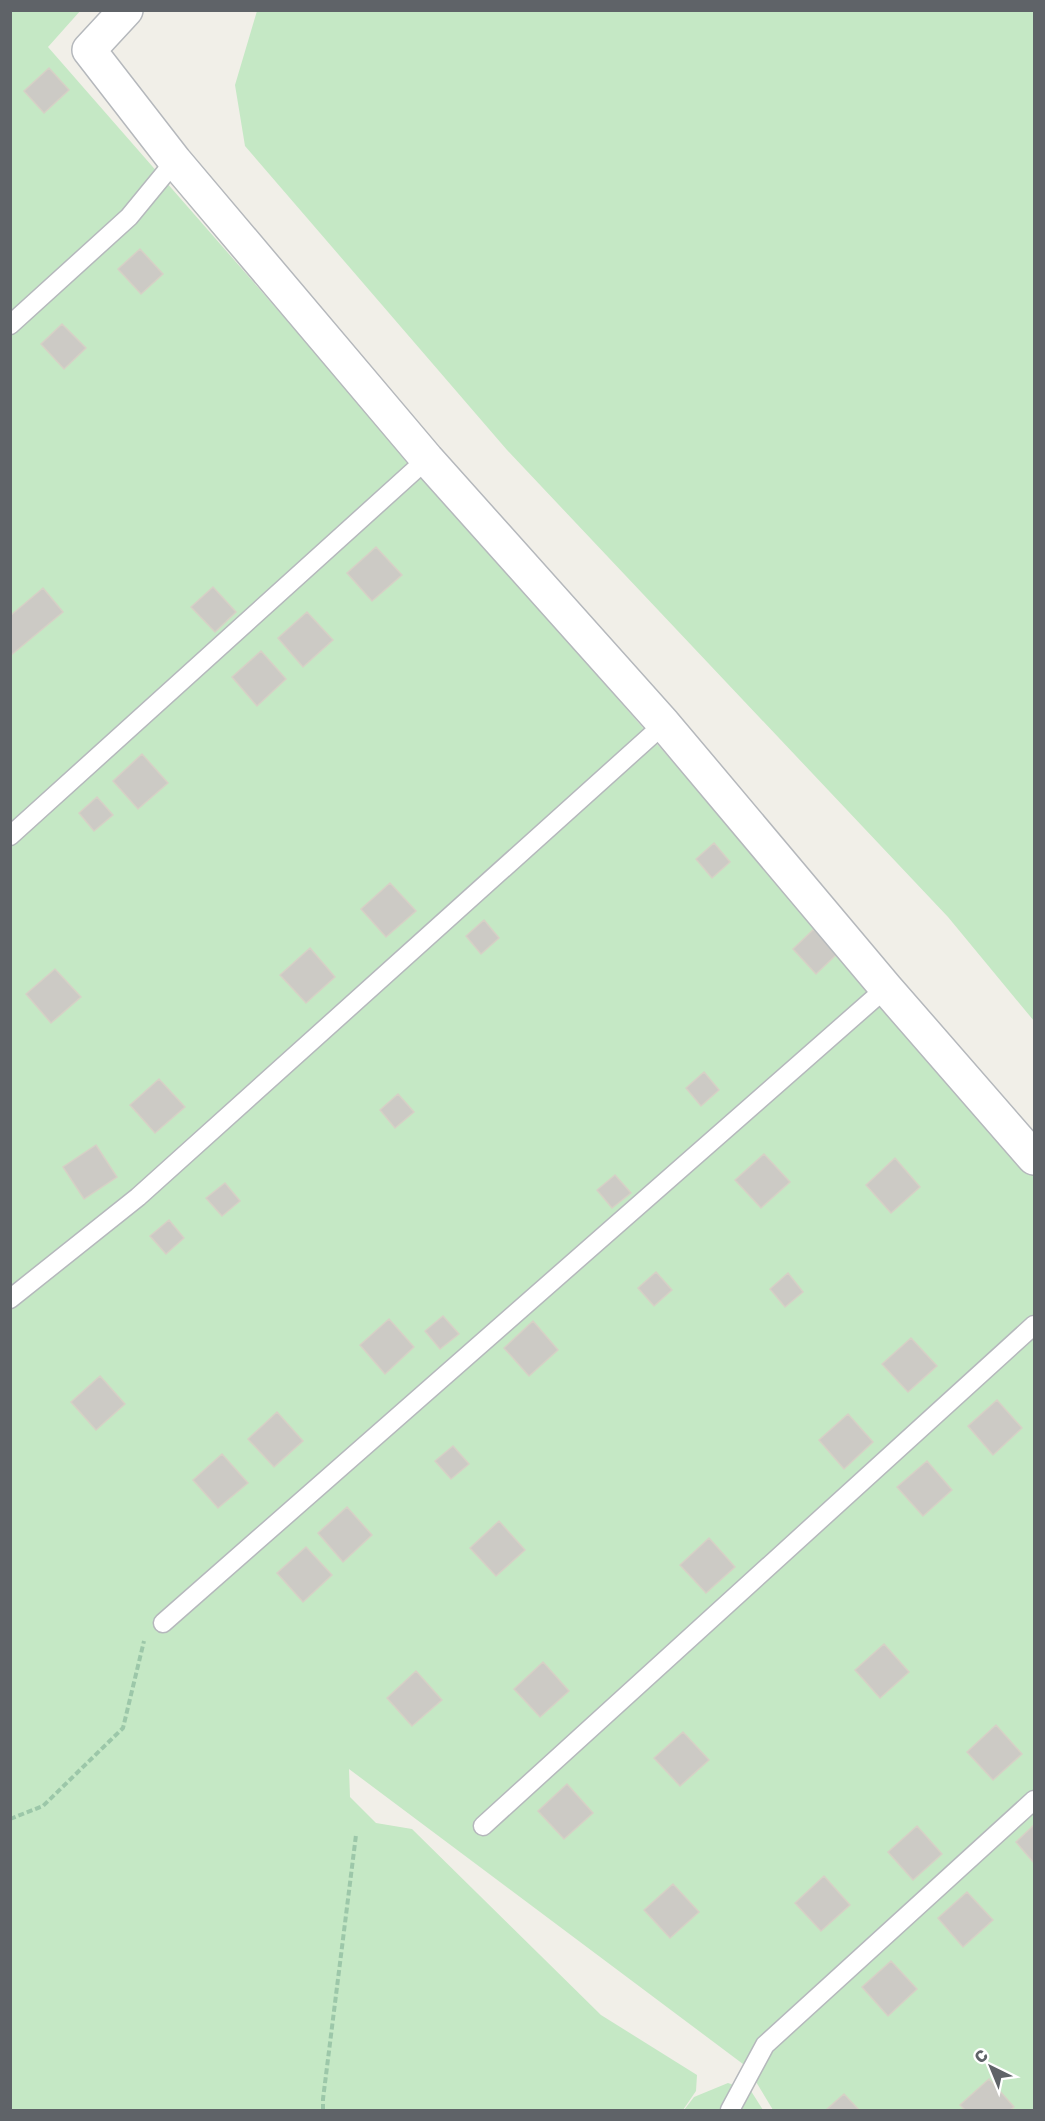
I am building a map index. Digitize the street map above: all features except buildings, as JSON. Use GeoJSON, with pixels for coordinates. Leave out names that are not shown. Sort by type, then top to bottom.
{"type":"FeatureCollection","features":[{"type":"Feature","properties":{"kind":"street"},"geometry":{"type":"LineString","coordinates":[[126,10],[89,50],[175,161],[427,459],[664,724],[886,988],[1035,1158]]}},
{"type":"Feature","properties":{"kind":"lane"},"geometry":{"type":"LineString","coordinates":[[10,326],[129,217],[175,161]]}},
{"type":"Feature","properties":{"kind":"lane"},"geometry":{"type":"LineString","coordinates":[[10,836],[427,459]]}},
{"type":"Feature","properties":{"kind":"lane"},"geometry":{"type":"LineString","coordinates":[[10,1299],[138,1197],[664,724]]}},
{"type":"Feature","properties":{"kind":"lane"},"geometry":{"type":"LineString","coordinates":[[155,1627],[886,988]]}},
{"type":"Feature","properties":{"kind":"lane"},"geometry":{"type":"LineString","coordinates":[[483,1826],[1035,1324]]}},
{"type":"Feature","properties":{"kind":"lane"},"geometry":{"type":"LineString","coordinates":[[730,2110],[765,2045],[1035,1800]]}},
{"type":"Feature","properties":{"kind":"path"},"geometry":{"type":"LineString","coordinates":[[10,1819],[43,1806],[123,1728],[155,1627]]}},
{"type":"Feature","properties":{"kind":"path"},"geometry":{"type":"LineString","coordinates":[[323,2110],[356,1835]]}},
{"type":"Feature","properties":{"kind":"green space"},"geometry":{"type":"Polygon","coordinates":[[[81,10],[48,47],[1034,1175],[1034,2110],[773,2110],[747,2067],[349,1769],[350,1797],[376,1823],[412,1829],[601,2015],[697,2075],[696,2091],[683,2110],[11,2110],[10,11],[81,10]]]}},
{"type":"Feature","properties":{"kind":"green space"},"geometry":{"type":"Polygon","coordinates":[[[257,11],[1034,11],[1034,1021],[948,917],[507,450],[245,146],[235,85],[257,11]]]}},
{"type":"Feature","properties":{"kind":"green space"},"geometry":{"type":"Polygon","coordinates":[[[728,2083],[751,2091],[763,2110],[684,2110],[694,2097],[728,2083]]]}}]}
